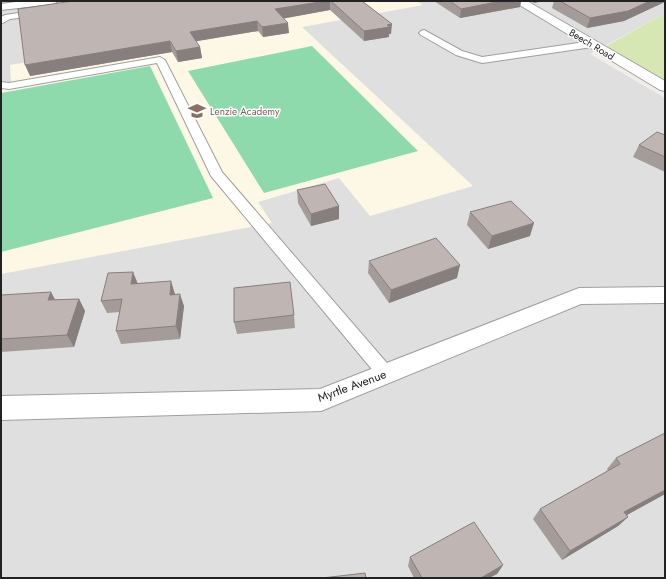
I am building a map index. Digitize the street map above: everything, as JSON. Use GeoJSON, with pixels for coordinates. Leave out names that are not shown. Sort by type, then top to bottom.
{"type":"FeatureCollection","features":[{"type":"Feature","properties":{"kind":"street","name":"Beech Road"},"geometry":{"type":"LineString","coordinates":[[519,1],[665,87]]}},
{"type":"Feature","properties":{"kind":"street"},"geometry":{"type":"LineString","coordinates":[[1,7],[58,2]]}},
{"type":"Feature","properties":{"kind":"street"},"geometry":{"type":"LineString","coordinates":[[533,9],[548,5]]}},
{"type":"Feature","properties":{"kind":"street","name":"Myrtle Avenue"},"geometry":{"type":"LineString","coordinates":[[1,408],[321,400],[579,296],[665,295]]}},
{"type":"Feature","properties":{"kind":"lane"},"geometry":{"type":"LineString","coordinates":[[1,21],[8,17],[47,12]]}},
{"type":"Feature","properties":{"kind":"lane"},"geometry":{"type":"LineString","coordinates":[[424,33],[460,55],[482,60],[592,44]]}},
{"type":"Feature","properties":{"kind":"lane"},"geometry":{"type":"LineString","coordinates":[[1,85],[9,86],[160,60],[216,174],[386,374]]}},
{"type":"Feature","properties":{"kind":"shaded area"},"geometry":{"type":"Polygon","coordinates":[[[1,1],[665,1],[665,13],[590,54],[665,98],[665,578],[1,578],[1,1]]]}},
{"type":"Feature","properties":{"kind":"shaded area","name":"Lenzie Academy"},"geometry":{"type":"Polygon","coordinates":[[[61,1],[416,1],[423,5],[302,27],[473,186],[370,216],[339,178],[258,202],[272,223],[1,274],[1,9],[61,1]]]}},
{"type":"Feature","properties":{"kind":"shaded area"},"geometry":{"type":"Polygon","coordinates":[[[57,3],[68,5],[28,62],[10,65],[11,83],[1,85],[1,10],[57,3]]]}},
{"type":"Feature","properties":{"kind":"green space"},"geometry":{"type":"Polygon","coordinates":[[[665,13],[665,81],[605,47],[665,13]]]}},
{"type":"Feature","properties":{"kind":"green space"},"geometry":{"type":"Polygon","coordinates":[[[312,46],[418,151],[264,193],[188,71],[312,46]]]}},
{"type":"Feature","properties":{"kind":"green space"},"geometry":{"type":"Polygon","coordinates":[[[150,66],[213,198],[1,252],[1,93],[150,66]]]}},
{"type":"Feature","properties":{"kind":"building"},"geometry":{"type":"Polygon","coordinates":[[[73,1],[326,1],[275,9],[288,23],[262,27],[257,21],[190,32],[200,47],[176,51],[170,41],[25,65],[18,9],[73,1]]]}},
{"type":"Feature","properties":{"kind":"building"},"geometry":{"type":"Polygon","coordinates":[[[331,1],[362,1],[392,24],[387,25],[390,27],[364,31],[331,1]]]}},
{"type":"Feature","properties":{"kind":"building"},"geometry":{"type":"Polygon","coordinates":[[[450,1],[501,1],[461,9],[450,1]]]}},
{"type":"Feature","properties":{"kind":"building"},"geometry":{"type":"Polygon","coordinates":[[[560,1],[650,1],[628,11],[590,18],[560,1]]]}},
{"type":"Feature","properties":{"kind":"building"},"geometry":{"type":"Polygon","coordinates":[[[657,132],[665,135],[665,157],[639,145],[657,132]]]}},
{"type":"Feature","properties":{"kind":"building"},"geometry":{"type":"Polygon","coordinates":[[[325,184],[339,206],[311,214],[297,190],[325,184]]]}},
{"type":"Feature","properties":{"kind":"building"},"geometry":{"type":"Polygon","coordinates":[[[511,201],[534,223],[492,236],[470,212],[511,201]]]}},
{"type":"Feature","properties":{"kind":"building"},"geometry":{"type":"Polygon","coordinates":[[[436,238],[460,265],[391,290],[369,261],[436,238]]]}},
{"type":"Feature","properties":{"kind":"building"},"geometry":{"type":"Polygon","coordinates":[[[133,272],[131,284],[171,281],[170,295],[180,294],[176,326],[116,331],[122,299],[101,301],[108,273],[133,272]]]}},
{"type":"Feature","properties":{"kind":"building"},"geometry":{"type":"Polygon","coordinates":[[[290,282],[294,315],[234,322],[234,288],[290,282]]]}},
{"type":"Feature","properties":{"kind":"building"},"geometry":{"type":"Polygon","coordinates":[[[51,292],[48,300],[79,299],[67,335],[1,339],[1,295],[51,292]]]}},
{"type":"Feature","properties":{"kind":"building"},"geometry":{"type":"Polygon","coordinates":[[[665,433],[665,490],[624,512],[628,517],[570,551],[540,509],[620,464],[616,458],[665,433]]]}},
{"type":"Feature","properties":{"kind":"building"},"geometry":{"type":"Polygon","coordinates":[[[474,522],[503,565],[481,578],[422,578],[410,557],[474,522]]]}},
{"type":"Feature","properties":{"kind":"building"},"geometry":{"type":"Polygon","coordinates":[[[365,573],[366,578],[322,578],[365,573]]]}},
{"type":"Feature","properties":{"kind":"place","name":"Lenzie Academy"},"geometry":{"type":"Point","coordinates":[197,111]}}]}
